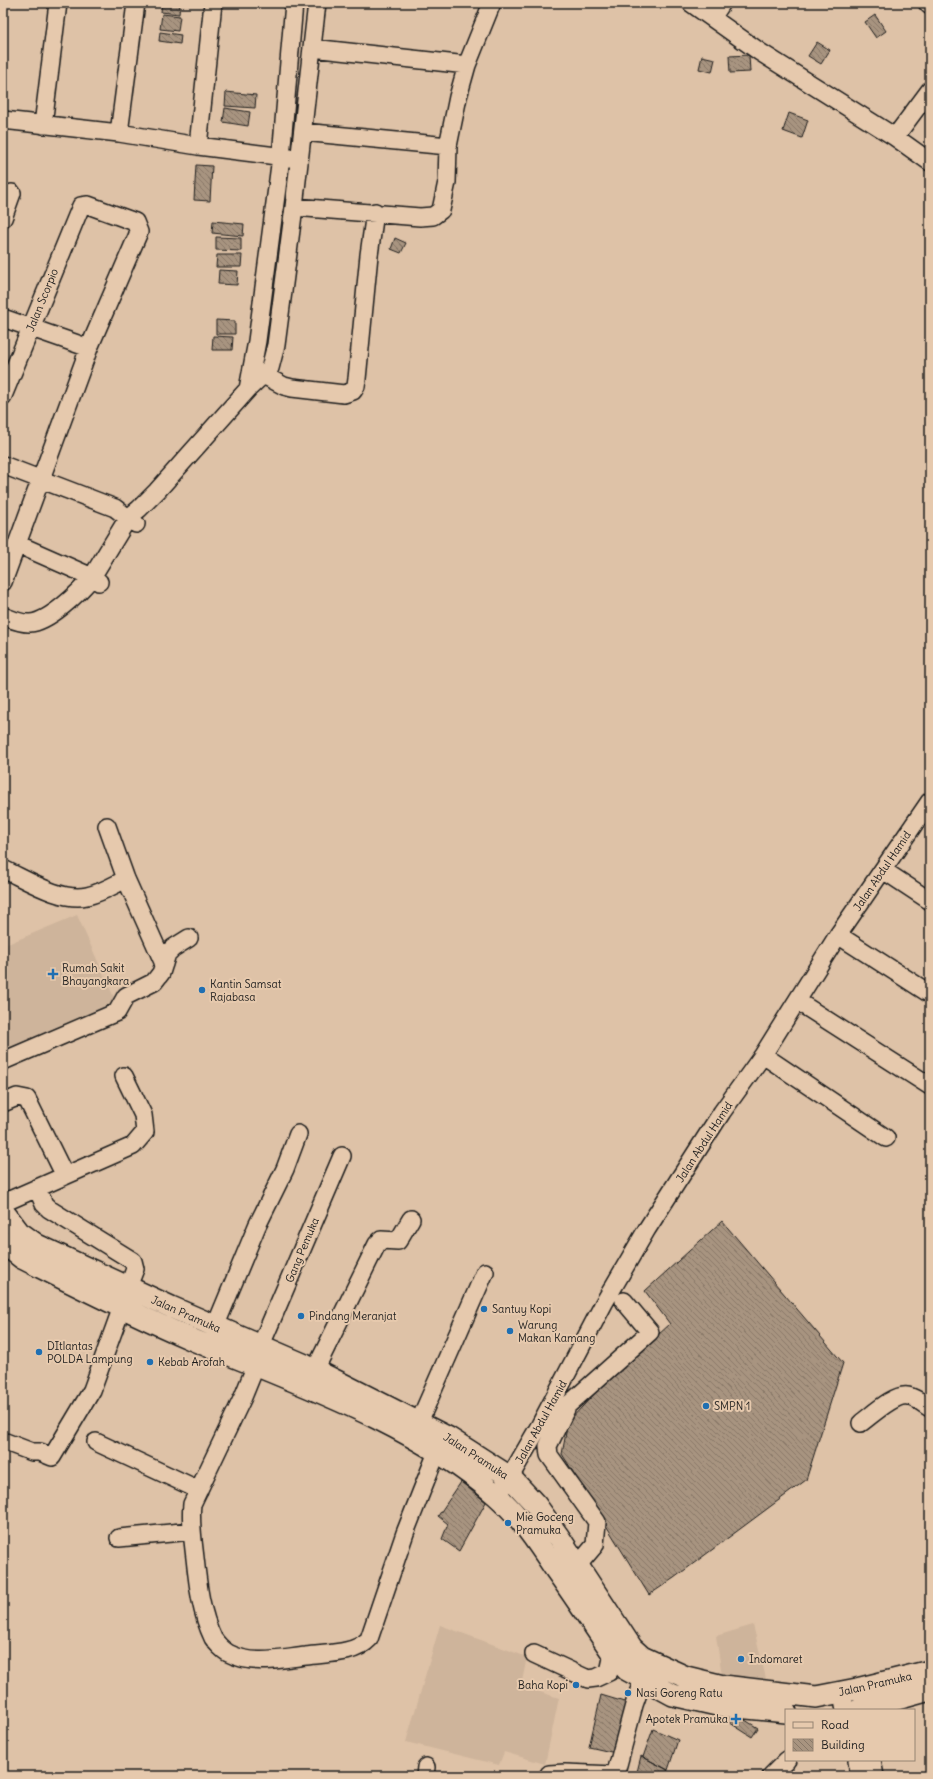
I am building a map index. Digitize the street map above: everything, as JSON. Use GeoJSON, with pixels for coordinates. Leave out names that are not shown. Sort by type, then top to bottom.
{"type":"FeatureCollection","features":[{"type":"Feature","properties":{"kind":"main road","name":"Jalan Pramuka"},"geometry":{"type":"LineString","coordinates":[[3,1211],[19,1232],[38,1245],[215,1327],[261,1345],[388,1424],[456,1464],[497,1495],[534,1537],[613,1654],[627,1670],[673,1695],[717,1705],[785,1712]]}},
{"type":"Feature","properties":{"kind":"main road","name":"Jalan Pramuka"},"geometry":{"type":"LineString","coordinates":[[3,1243],[22,1258],[184,1336],[256,1365],[306,1372],[419,1422],[465,1447],[510,1477],[536,1505],[578,1565],[632,1648],[642,1657],[654,1664],[686,1677],[723,1686],[816,1697],[855,1704],[930,1690]]}},
{"type":"Feature","properties":{"kind":"main road","name":"Jalan Pramuka"},"geometry":{"type":"LineString","coordinates":[[855,1704],[930,1671]]}},
{"type":"Feature","properties":{"kind":"street"},"geometry":{"type":"LineString","coordinates":[[43,125],[58,3]]}},
{"type":"Feature","properties":{"kind":"street"},"geometry":{"type":"LineString","coordinates":[[119,133],[136,3]]}},
{"type":"Feature","properties":{"kind":"street"},"geometry":{"type":"LineString","coordinates":[[198,146],[213,3]]}},
{"type":"Feature","properties":{"kind":"street"},"geometry":{"type":"LineString","coordinates":[[3,625],[17,631],[28,633],[39,630],[68,611],[93,590],[95,580],[134,517],[248,389],[258,372],[282,157],[294,3]]}},
{"type":"Feature","properties":{"kind":"street"},"geometry":{"type":"LineString","coordinates":[[258,372],[270,368],[276,345],[294,207],[298,159],[303,132],[317,3]]}},
{"type":"Feature","properties":{"kind":"street"},"geometry":{"type":"LineString","coordinates":[[294,207],[433,216],[441,210],[447,182],[448,146],[467,65],[492,3]]}},
{"type":"Feature","properties":{"kind":"street"},"geometry":{"type":"LineString","coordinates":[[712,18],[722,3]]}},
{"type":"Feature","properties":{"kind":"street"},"geometry":{"type":"LineString","coordinates":[[927,3],[930,6]]}},
{"type":"Feature","properties":{"kind":"street"},"geometry":{"type":"LineString","coordinates":[[695,4],[712,18],[786,69],[895,137],[930,162]]}},
{"type":"Feature","properties":{"kind":"street"},"geometry":{"type":"LineString","coordinates":[[312,48],[467,65]]}},
{"type":"Feature","properties":{"kind":"street"},"geometry":{"type":"LineString","coordinates":[[895,137],[930,90]]}},
{"type":"Feature","properties":{"kind":"street"},"geometry":{"type":"LineString","coordinates":[[3,120],[119,133],[198,146],[298,159]]}},
{"type":"Feature","properties":{"kind":"street"},"geometry":{"type":"LineString","coordinates":[[303,132],[448,146]]}},
{"type":"Feature","properties":{"kind":"street"},"geometry":{"type":"LineString","coordinates":[[3,218],[12,194]]}},
{"type":"Feature","properties":{"kind":"street","name":"Jalan Scorpio"},"geometry":{"type":"LineString","coordinates":[[3,396],[82,205],[88,205],[132,220],[137,225],[139,232],[89,348]]}},
{"type":"Feature","properties":{"kind":"street"},"geometry":{"type":"LineString","coordinates":[[258,372],[284,386],[292,388],[344,394],[353,392],[356,386],[357,378],[369,255],[375,212]]}},
{"type":"Feature","properties":{"kind":"street"},"geometry":{"type":"LineString","coordinates":[[3,318],[89,348],[3,582]]}},
{"type":"Feature","properties":{"kind":"street"},"geometry":{"type":"LineString","coordinates":[[3,465],[115,508],[134,517]]}},
{"type":"Feature","properties":{"kind":"street"},"geometry":{"type":"LineString","coordinates":[[17,544],[95,580]]}},
{"type":"Feature","properties":{"kind":"street"},"geometry":{"type":"LineString","coordinates":[[3,616],[28,624],[42,620],[95,580]]}},
{"type":"Feature","properties":{"kind":"street","name":"Jalan Abdul Hamid"},"geometry":{"type":"LineString","coordinates":[[497,1495],[510,1477],[540,1425],[604,1303],[647,1229],[722,1112],[763,1055],[838,935],[930,801]]}},
{"type":"Feature","properties":{"kind":"street"},"geometry":{"type":"LineString","coordinates":[[107,826],[126,879],[164,964]]}},
{"type":"Feature","properties":{"kind":"street"},"geometry":{"type":"LineString","coordinates":[[3,869],[57,894],[71,897],[86,896],[100,892],[126,879]]}},
{"type":"Feature","properties":{"kind":"street"},"geometry":{"type":"LineString","coordinates":[[883,870],[930,901]]}},
{"type":"Feature","properties":{"kind":"street"},"geometry":{"type":"LineString","coordinates":[[838,935],[930,994]]}},
{"type":"Feature","properties":{"kind":"street"},"geometry":{"type":"LineString","coordinates":[[3,1061],[117,1012],[126,996],[154,982],[161,973],[167,954],[173,948],[189,938]]}},
{"type":"Feature","properties":{"kind":"street"},"geometry":{"type":"LineString","coordinates":[[796,1001],[930,1086]]}},
{"type":"Feature","properties":{"kind":"street"},"geometry":{"type":"LineString","coordinates":[[763,1055],[886,1138]]}},
{"type":"Feature","properties":{"kind":"street"},"geometry":{"type":"LineString","coordinates":[[3,1203],[133,1146],[142,1137],[144,1132],[143,1115],[124,1076]]}},
{"type":"Feature","properties":{"kind":"street"},"geometry":{"type":"LineString","coordinates":[[3,1102],[17,1097],[27,1099],[65,1176]]}},
{"type":"Feature","properties":{"kind":"street"},"geometry":{"type":"LineString","coordinates":[[215,1327],[257,1226],[285,1169],[298,1134]]}},
{"type":"Feature","properties":{"kind":"street","name":"Gang Pemuka"},"geometry":{"type":"LineString","coordinates":[[261,1345],[342,1156]]}},
{"type":"Feature","properties":{"kind":"street"},"geometry":{"type":"LineString","coordinates":[[37,1188],[44,1204],[49,1209],[133,1261],[135,1269],[128,1287]]}},
{"type":"Feature","properties":{"kind":"street"},"geometry":{"type":"LineString","coordinates":[[306,1372],[377,1244],[380,1240],[398,1241],[411,1219]]}},
{"type":"Feature","properties":{"kind":"street"},"geometry":{"type":"LineString","coordinates":[[419,1422],[485,1272]]}},
{"type":"Feature","properties":{"kind":"street"},"geometry":{"type":"LineString","coordinates":[[578,1565],[595,1546],[597,1522],[547,1450],[553,1434],[568,1406],[650,1332],[624,1301]]}},
{"type":"Feature","properties":{"kind":"street"},"geometry":{"type":"LineString","coordinates":[[3,1441],[32,1452],[40,1452],[52,1457],[92,1390],[122,1307]]}},
{"type":"Feature","properties":{"kind":"street"},"geometry":{"type":"LineString","coordinates":[[256,1365],[243,1398],[192,1504],[190,1519],[202,1609],[214,1640],[227,1652],[240,1658],[259,1662],[357,1648],[363,1645],[369,1639],[405,1533],[437,1452]]}},
{"type":"Feature","properties":{"kind":"street"},"geometry":{"type":"LineString","coordinates":[[861,1423],[896,1397],[907,1396],[918,1400],[930,1408]]}},
{"type":"Feature","properties":{"kind":"street"},"geometry":{"type":"LineString","coordinates":[[96,1442],[199,1490]]}},
{"type":"Feature","properties":{"kind":"street"},"geometry":{"type":"LineString","coordinates":[[120,1538],[192,1531]]}},
{"type":"Feature","properties":{"kind":"street"},"geometry":{"type":"LineString","coordinates":[[534,1654],[588,1679],[596,1678],[609,1672],[613,1654]]}},
{"type":"Feature","properties":{"kind":"street"},"geometry":{"type":"LineString","coordinates":[[549,1774],[565,1773],[615,1776],[634,1705],[643,1679]]}},
{"type":"Feature","properties":{"kind":"street"},"geometry":{"type":"LineString","coordinates":[[771,1776],[786,1761]]}},
{"type":"Feature","properties":{"kind":"street"},"geometry":{"type":"LineString","coordinates":[[857,1761],[860,1776]]}},
{"type":"Feature","properties":{"kind":"street"},"geometry":{"type":"LineString","coordinates":[[872,1761],[875,1776]]}},
{"type":"Feature","properties":{"kind":"shaded area","name":"Rumah Sakit Bhayangkara"},"geometry":{"type":"Polygon","coordinates":[[[77,915],[116,1002],[3,1053],[3,946],[77,915]]]}},
{"type":"Feature","properties":{"kind":"shaded area"},"geometry":{"type":"Polygon","coordinates":[[[440,1625],[527,1657],[521,1686],[559,1698],[545,1764],[504,1752],[499,1765],[406,1742],[440,1625]]]}},
{"type":"Feature","properties":{"kind":"shaded area","name":"Indomaret"},"geometry":{"type":"Polygon","coordinates":[[[753,1625],[768,1687],[723,1682],[716,1636],[753,1625]]]}},
{"type":"Feature","properties":{"kind":"building"},"geometry":{"type":"Polygon","coordinates":[[[162,3],[180,4],[179,14],[161,12],[162,3]]]}},
{"type":"Feature","properties":{"kind":"building"},"geometry":{"type":"Polygon","coordinates":[[[162,14],[180,16],[178,31],[160,29],[162,14]]]}},
{"type":"Feature","properties":{"kind":"building"},"geometry":{"type":"Polygon","coordinates":[[[875,15],[886,31],[876,38],[865,22],[875,15]]]}},
{"type":"Feature","properties":{"kind":"building"},"geometry":{"type":"Polygon","coordinates":[[[160,32],[181,35],[180,44],[159,41],[160,32]]]}},
{"type":"Feature","properties":{"kind":"building"},"geometry":{"type":"Polygon","coordinates":[[[817,42],[830,50],[821,64],[808,56],[817,42]]]}},
{"type":"Feature","properties":{"kind":"building"},"geometry":{"type":"Polygon","coordinates":[[[749,55],[750,72],[730,73],[729,56],[749,55]]]}},
{"type":"Feature","properties":{"kind":"building"},"geometry":{"type":"Polygon","coordinates":[[[702,56],[715,59],[712,72],[699,69],[702,56]]]}},
{"type":"Feature","properties":{"kind":"building"},"geometry":{"type":"Polygon","coordinates":[[[226,92],[256,95],[255,108],[225,106],[226,92]]]}},
{"type":"Feature","properties":{"kind":"building"},"geometry":{"type":"Polygon","coordinates":[[[225,108],[250,112],[248,126],[223,122],[225,108]]]}},
{"type":"Feature","properties":{"kind":"building"},"geometry":{"type":"Polygon","coordinates":[[[789,113],[808,120],[802,138],[783,131],[789,113]]]}},
{"type":"Feature","properties":{"kind":"building"},"geometry":{"type":"Polygon","coordinates":[[[196,165],[212,166],[210,201],[194,200],[196,165]]]}},
{"type":"Feature","properties":{"kind":"building"},"geometry":{"type":"Polygon","coordinates":[[[213,221],[244,224],[243,236],[212,233],[213,221]]]}},
{"type":"Feature","properties":{"kind":"building"},"geometry":{"type":"Polygon","coordinates":[[[216,237],[241,238],[241,251],[216,250],[216,237]]]}},
{"type":"Feature","properties":{"kind":"building"},"geometry":{"type":"Polygon","coordinates":[[[395,238],[406,243],[401,253],[391,249],[395,238]]]}},
{"type":"Feature","properties":{"kind":"building"},"geometry":{"type":"Polygon","coordinates":[[[217,255],[242,255],[241,267],[216,267],[217,255]]]}},
{"type":"Feature","properties":{"kind":"building"},"geometry":{"type":"Polygon","coordinates":[[[219,270],[238,271],[237,285],[218,284],[219,270]]]}},
{"type":"Feature","properties":{"kind":"building"},"geometry":{"type":"Polygon","coordinates":[[[216,320],[235,321],[235,334],[216,334],[216,320]]]}},
{"type":"Feature","properties":{"kind":"building"},"geometry":{"type":"Polygon","coordinates":[[[213,336],[233,337],[232,350],[212,350],[213,336]]]}},
{"type":"Feature","properties":{"kind":"building","name":"SMPN 1"},"geometry":{"type":"Polygon","coordinates":[[[722,1221],[843,1363],[806,1480],[649,1595],[562,1454],[568,1422],[597,1391],[670,1324],[645,1291],[722,1221]]]}},
{"type":"Feature","properties":{"kind":"building"},"geometry":{"type":"Polygon","coordinates":[[[461,1482],[486,1502],[459,1551],[442,1539],[448,1524],[438,1516],[461,1482]]]}},
{"type":"Feature","properties":{"kind":"building"},"geometry":{"type":"Polygon","coordinates":[[[601,1695],[631,1704],[620,1754],[589,1747],[601,1695]]]}},
{"type":"Feature","properties":{"kind":"building"},"geometry":{"type":"Polygon","coordinates":[[[732,1712],[758,1728],[752,1737],[727,1721],[732,1712]]]}},
{"type":"Feature","properties":{"kind":"building"},"geometry":{"type":"Polygon","coordinates":[[[653,1729],[678,1740],[668,1770],[643,1757],[653,1729]]]}},
{"type":"Feature","properties":{"kind":"building"},"geometry":{"type":"Polygon","coordinates":[[[641,1756],[668,1770],[666,1776],[636,1776],[641,1756]]]}},
{"type":"Feature","properties":{"kind":"place","name":"Rumah Sakit Bhayangkara"},"geometry":{"type":"Point","coordinates":[53,974]}},
{"type":"Feature","properties":{"kind":"place","name":"Kantin Samsat Rajabasa"},"geometry":{"type":"Point","coordinates":[202,990]}},
{"type":"Feature","properties":{"kind":"place","name":"Santuy Kopi"},"geometry":{"type":"Point","coordinates":[484,1309]}},
{"type":"Feature","properties":{"kind":"place","name":"Pindang Meranjat"},"geometry":{"type":"Point","coordinates":[301,1316]}},
{"type":"Feature","properties":{"kind":"place","name":"Warung Makan Kamang"},"geometry":{"type":"Point","coordinates":[510,1331]}},
{"type":"Feature","properties":{"kind":"place","name":"DItlantas POLDA Lampung"},"geometry":{"type":"Point","coordinates":[39,1352]}},
{"type":"Feature","properties":{"kind":"place","name":"Kebab Arofah"},"geometry":{"type":"Point","coordinates":[150,1362]}},
{"type":"Feature","properties":{"kind":"place","name":"SMPN 1"},"geometry":{"type":"Point","coordinates":[706,1406]}},
{"type":"Feature","properties":{"kind":"place","name":"Mie Goceng Pramuka"},"geometry":{"type":"Point","coordinates":[508,1523]}},
{"type":"Feature","properties":{"kind":"place","name":"Indomaret"},"geometry":{"type":"Point","coordinates":[741,1659]}},
{"type":"Feature","properties":{"kind":"place","name":"Baha Kopi"},"geometry":{"type":"Point","coordinates":[576,1685]}},
{"type":"Feature","properties":{"kind":"place","name":"Nasi Goreng Ratu"},"geometry":{"type":"Point","coordinates":[628,1693]}},
{"type":"Feature","properties":{"kind":"place","name":"Apotek Pramuka"},"geometry":{"type":"Point","coordinates":[736,1719]}}]}
